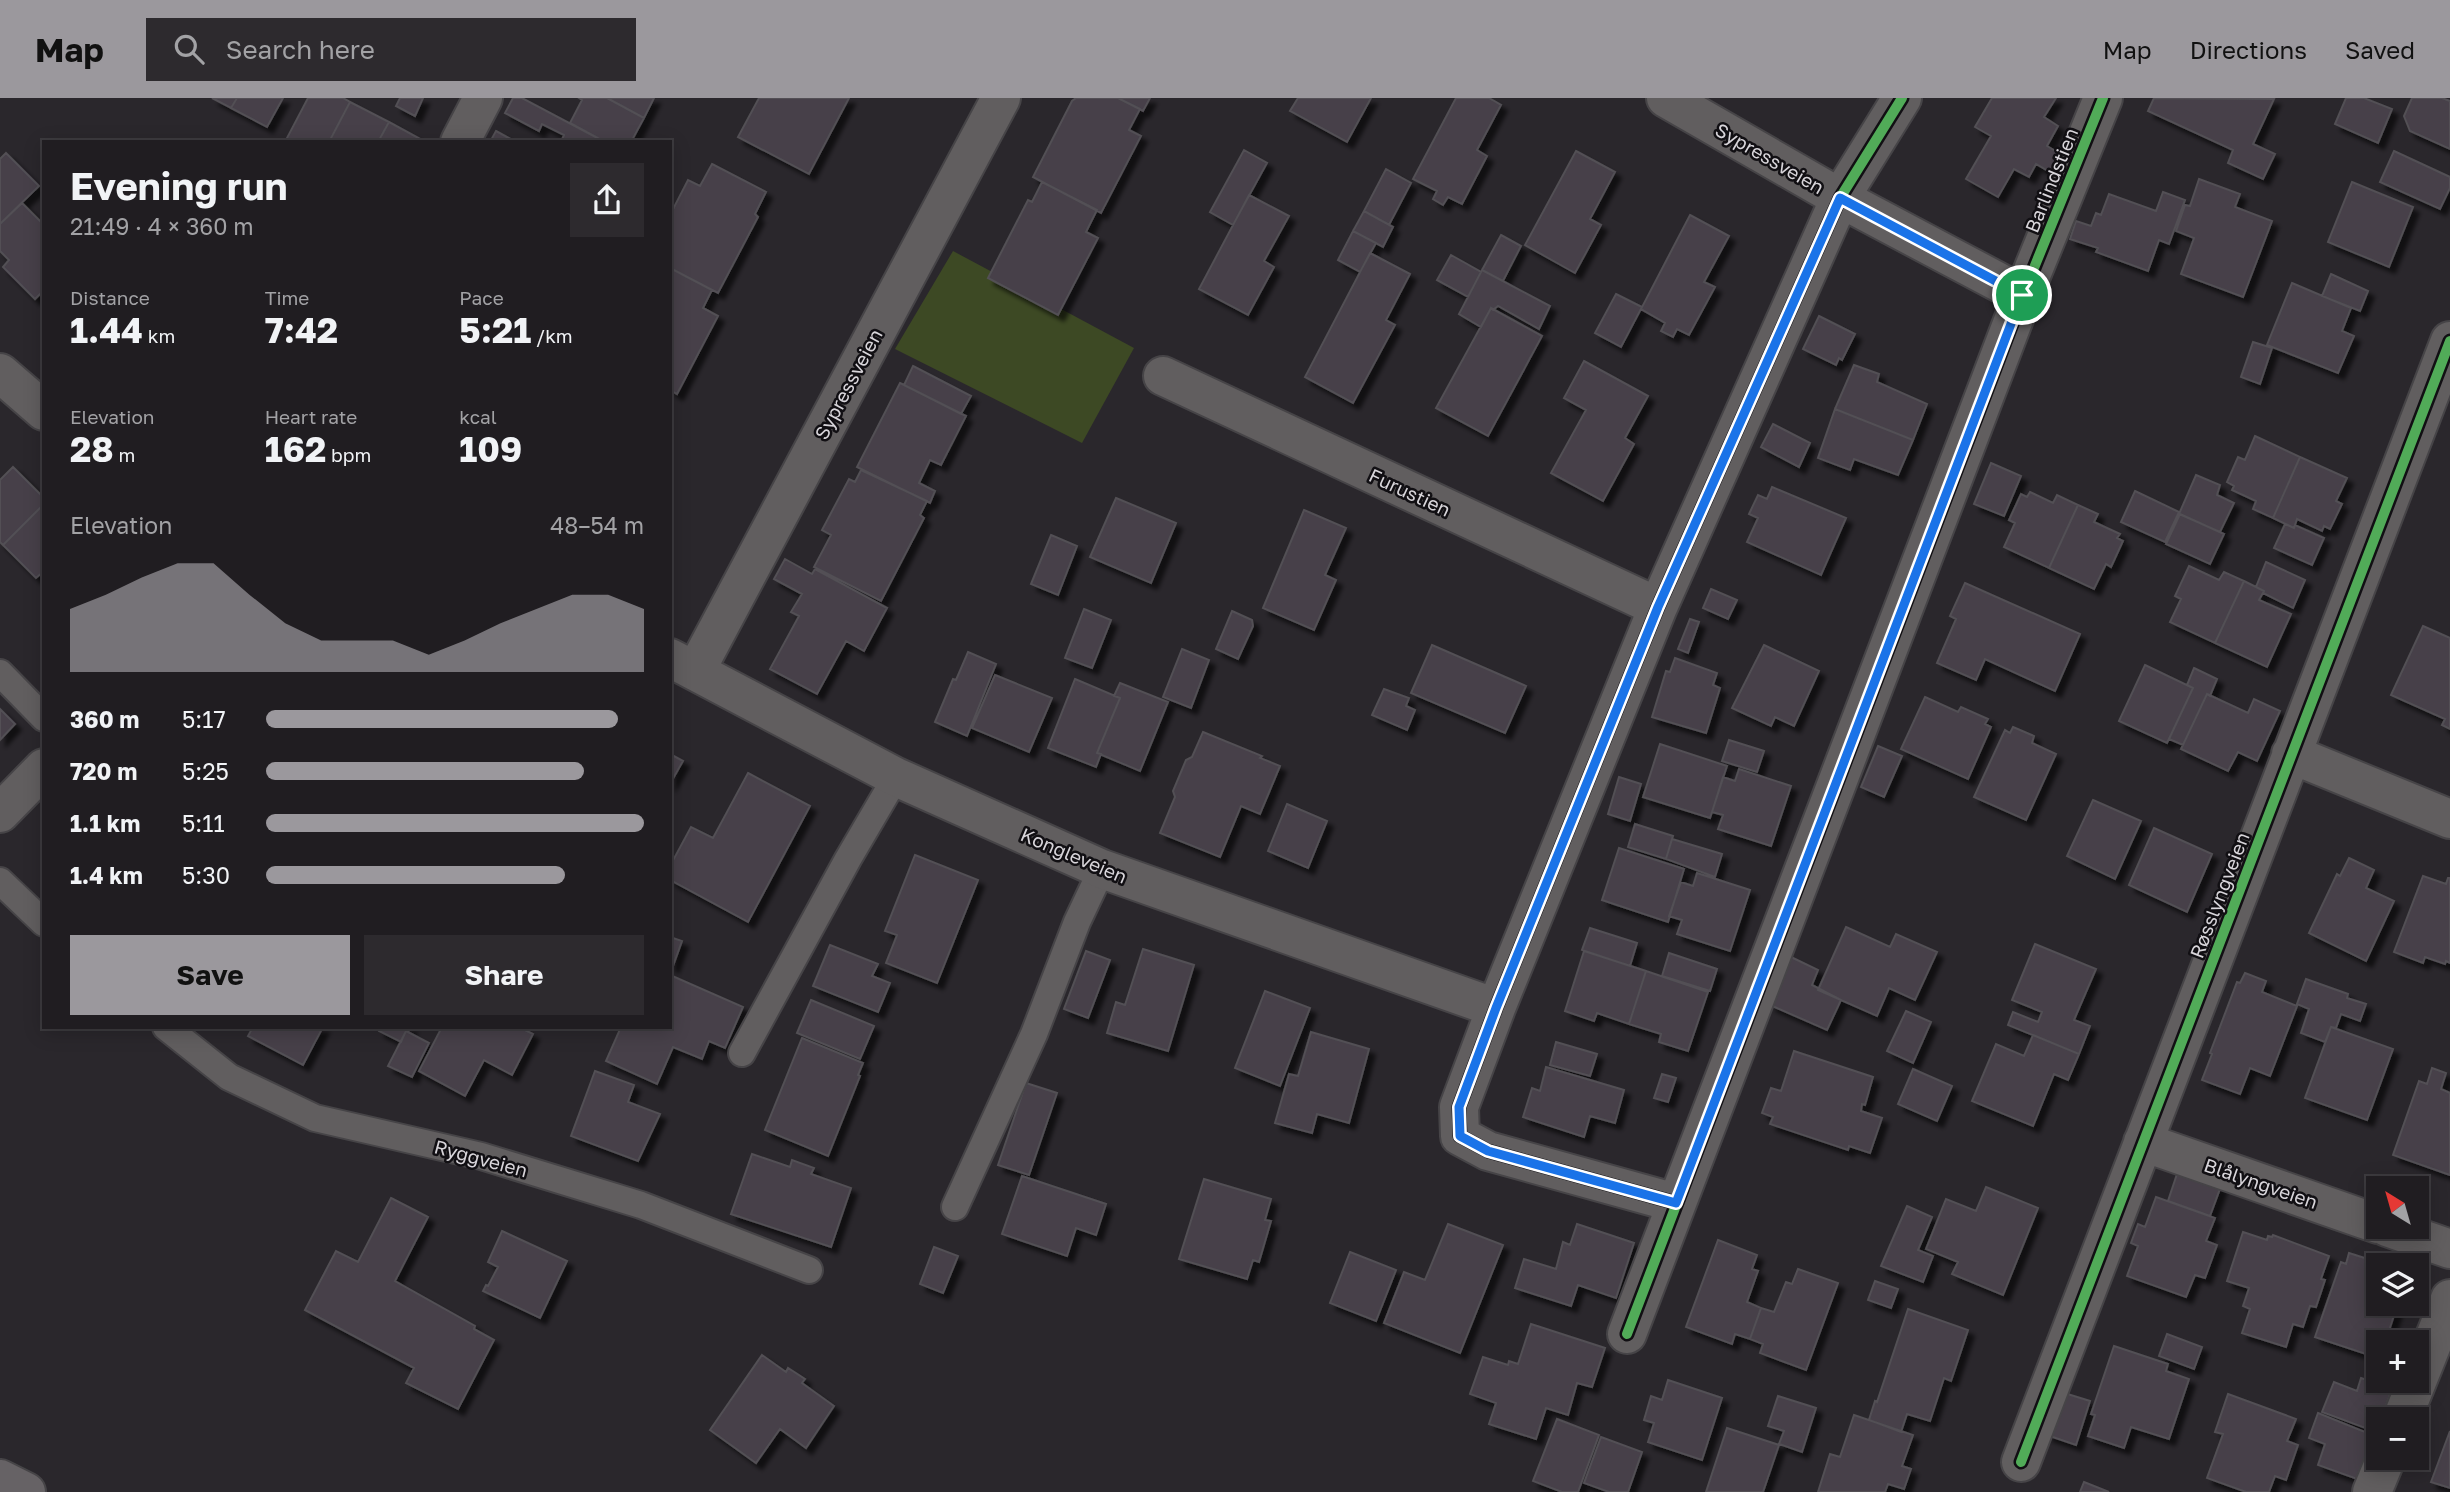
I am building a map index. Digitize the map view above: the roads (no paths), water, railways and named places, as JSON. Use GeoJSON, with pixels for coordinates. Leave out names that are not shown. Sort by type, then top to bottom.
{"type":"FeatureCollection","features":[{"type":"Feature","properties":{"kind":"highway"},"geometry":{"type":"LineString","coordinates":[[0,1479],[26,1492]]}},
{"type":"Feature","properties":{"kind":"street"},"geometry":{"type":"LineString","coordinates":[[461,140],[483,98]]}},
{"type":"Feature","properties":{"kind":"street","name":"Sypressveien"},"geometry":{"type":"LineString","coordinates":[[683,664],[1001,98]]}},
{"type":"Feature","properties":{"kind":"street","name":"Sypressveien"},"geometry":{"type":"LineString","coordinates":[[1665,98],[1840,198],[2022,295]]}},
{"type":"Feature","properties":{"kind":"street"},"geometry":{"type":"LineString","coordinates":[[1676,1203],[1488,1151],[1460,1136],[1459,1107],[1496,1008],[1658,607],[1840,198],[1902,98]]}},
{"type":"Feature","properties":{"kind":"street","name":"Barlindstien"},"geometry":{"type":"LineString","coordinates":[[1627,1334],[2022,295],[2103,98]]}},
{"type":"Feature","properties":{"kind":"street","name":"Røsslyngveien"},"geometry":{"type":"LineString","coordinates":[[2021,1462],[2450,341]]}},
{"type":"Feature","properties":{"kind":"street"},"geometry":{"type":"LineString","coordinates":[[0,373],[42,409]]}},
{"type":"Feature","properties":{"kind":"street","name":"Furustien"},"geometry":{"type":"LineString","coordinates":[[1163,376],[1658,607]]}},
{"type":"Feature","properties":{"kind":"street","name":"Kongleveien"},"geometry":{"type":"LineString","coordinates":[[683,664],[896,777],[1102,869],[1496,1008]]}},
{"type":"Feature","properties":{"kind":"street"},"geometry":{"type":"LineString","coordinates":[[2291,754],[2450,819]]}},
{"type":"Feature","properties":{"kind":"street"},"geometry":{"type":"LineString","coordinates":[[0,813],[42,770]]}},
{"type":"Feature","properties":{"kind":"street","name":"Blålyngveien"},"geometry":{"type":"LineString","coordinates":[[2143,1142],[2366,1220]]}},
{"type":"Feature","properties":{"kind":"street"},"geometry":{"type":"LineString","coordinates":[[2421,1239],[2450,1249]]}},
{"type":"Feature","properties":{"kind":"street"},"geometry":{"type":"LineString","coordinates":[[2407,1407],[2450,1299]]}},
{"type":"Feature","properties":{"kind":"street"},"geometry":{"type":"LineString","coordinates":[[2372,1492],[2381,1470]]}},
{"type":"Feature","properties":{"kind":"lane"},"geometry":{"type":"LineString","coordinates":[[0,673],[42,716]]}},
{"type":"Feature","properties":{"kind":"lane"},"geometry":{"type":"LineString","coordinates":[[742,1054],[848,859],[896,777]]}},
{"type":"Feature","properties":{"kind":"lane"},"geometry":{"type":"LineString","coordinates":[[955,1208],[1034,1034],[1077,922],[1102,869]]}},
{"type":"Feature","properties":{"kind":"lane"},"geometry":{"type":"LineString","coordinates":[[0,881],[42,921]]}},
{"type":"Feature","properties":{"kind":"lane","name":"Ryggveien"},"geometry":{"type":"LineString","coordinates":[[169,1029],[229,1077],[315,1118],[481,1156],[641,1205],[809,1269]]}}]}
